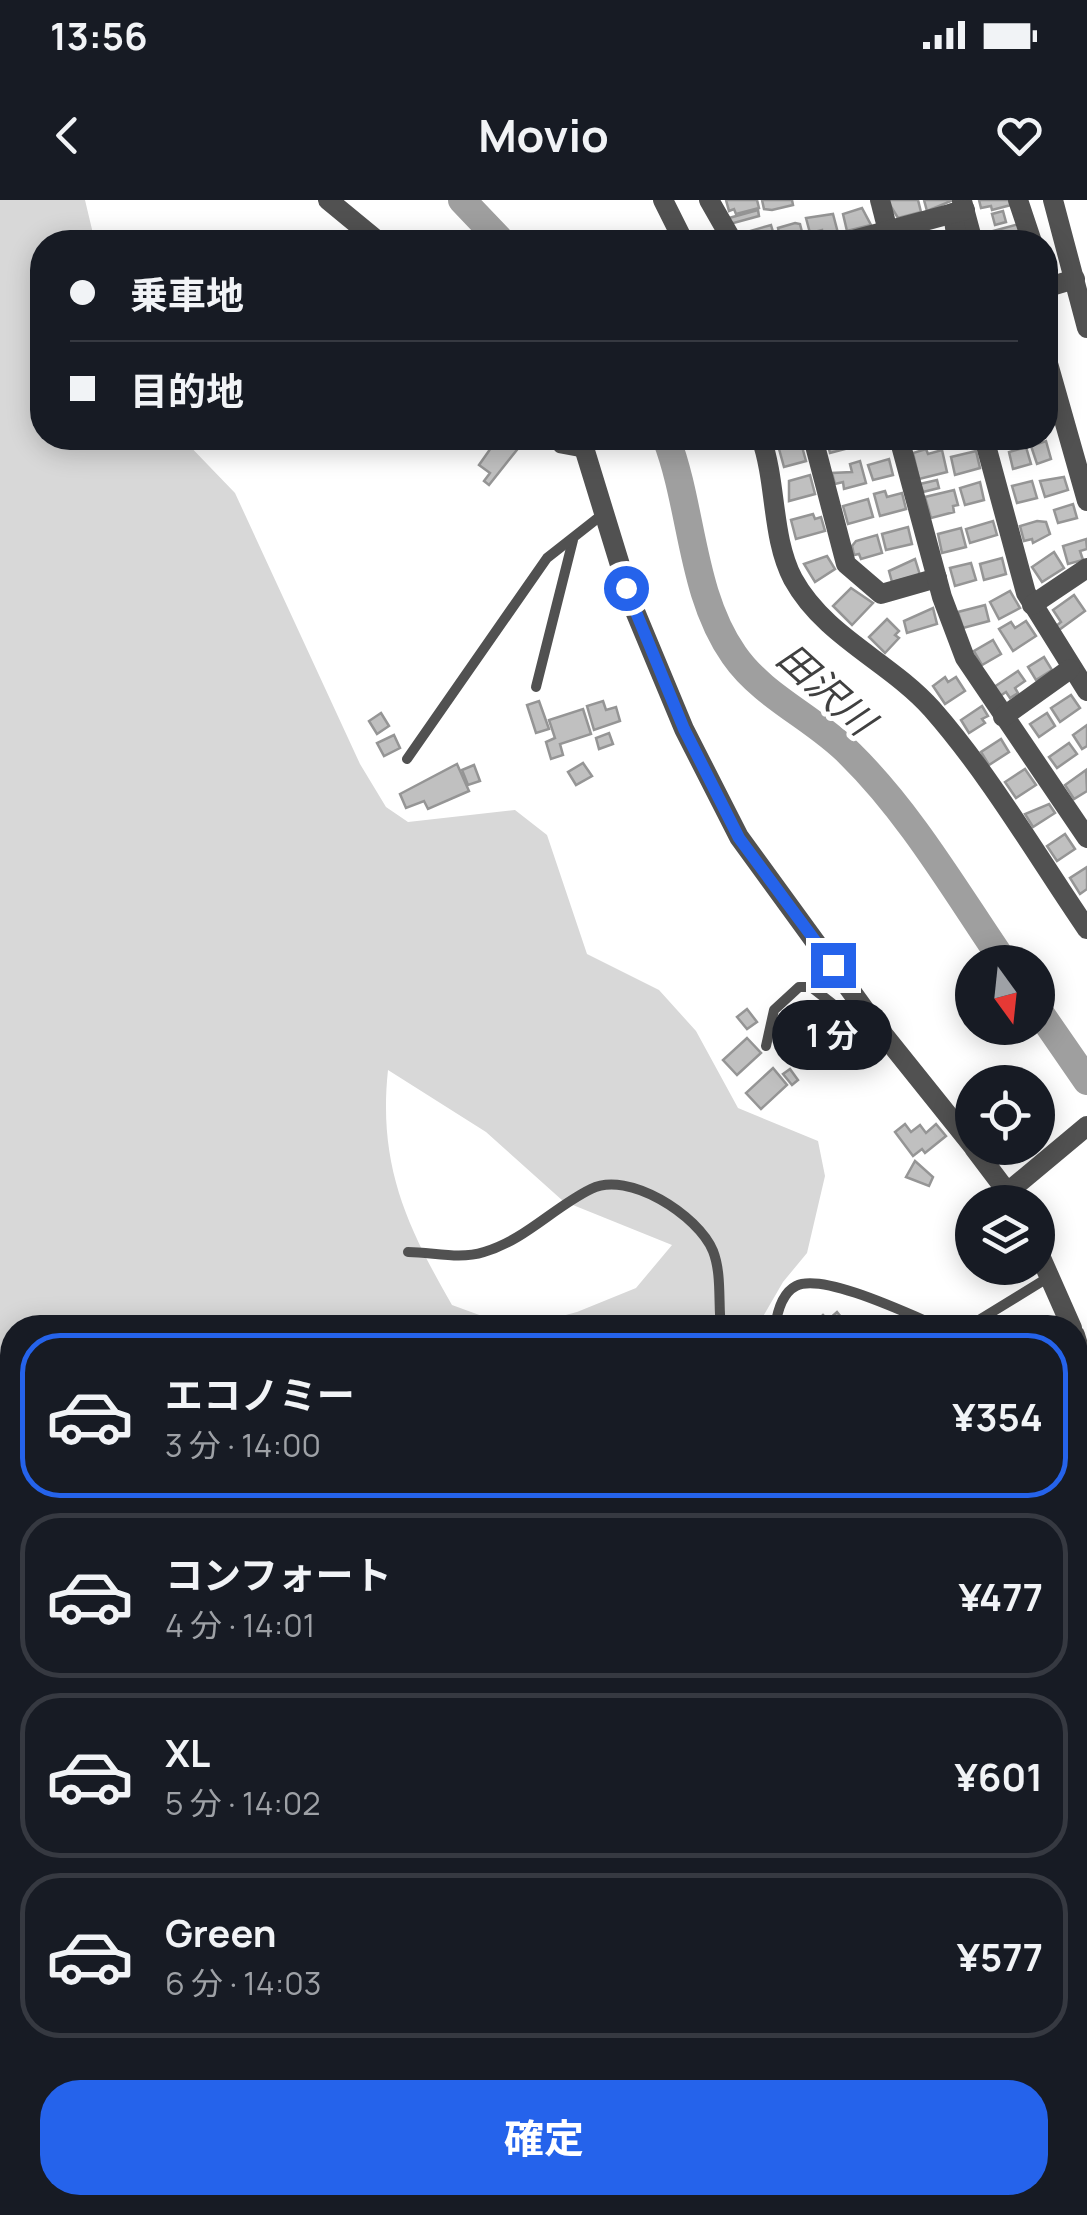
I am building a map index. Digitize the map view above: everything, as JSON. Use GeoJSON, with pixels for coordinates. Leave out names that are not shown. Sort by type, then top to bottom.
{"type":"FeatureCollection","features":[{"type":"Feature","properties":{"kind":"street"},"geometry":{"type":"LineString","coordinates":[[328,200],[364,230]]}},
{"type":"Feature","properties":{"kind":"street"},"geometry":{"type":"LineString","coordinates":[[663,200],[678,230]]}},
{"type":"Feature","properties":{"kind":"street"},"geometry":{"type":"LineString","coordinates":[[709,200],[726,230]]}},
{"type":"Feature","properties":{"kind":"street"},"geometry":{"type":"LineString","coordinates":[[880,200],[888,230]]}},
{"type":"Feature","properties":{"kind":"street"},"geometry":{"type":"LineString","coordinates":[[1018,200],[1028,230]]}},
{"type":"Feature","properties":{"kind":"street"},"geometry":{"type":"LineString","coordinates":[[1053,200],[1087,328]]}},
{"type":"Feature","properties":{"kind":"street"},"geometry":{"type":"LineString","coordinates":[[891,230],[960,208]]}},
{"type":"Feature","properties":{"kind":"street"},"geometry":{"type":"LineString","coordinates":[[1058,285],[1075,280]]}},
{"type":"Feature","properties":{"kind":"street"},"geometry":{"type":"LineString","coordinates":[[1058,415],[1087,501]]}},
{"type":"Feature","properties":{"kind":"street"},"geometry":{"type":"LineString","coordinates":[[585,450],[632,604],[720,804],[752,859],[874,1024],[955,1124]]}},
{"type":"Feature","properties":{"kind":"street"},"geometry":{"type":"LineString","coordinates":[[763,450],[792,577],[828,626],[880,661],[932,710],[1087,928]]}},
{"type":"Feature","properties":{"kind":"street"},"geometry":{"type":"LineString","coordinates":[[816,450],[846,564],[881,594],[937,578]]}},
{"type":"Feature","properties":{"kind":"street"},"geometry":{"type":"LineString","coordinates":[[902,450],[937,578],[966,658],[1087,838]]}},
{"type":"Feature","properties":{"kind":"street"},"geometry":{"type":"LineString","coordinates":[[987,450],[1032,605],[1070,670],[1087,691]]}},
{"type":"Feature","properties":{"kind":"street"},"geometry":{"type":"LineString","coordinates":[[1032,605],[1087,568]]}},
{"type":"Feature","properties":{"kind":"street"},"geometry":{"type":"LineString","coordinates":[[1003,717],[1070,670]]}},
{"type":"Feature","properties":{"kind":"street"},"geometry":{"type":"LineString","coordinates":[[1024,1185],[1087,1126]]}},
{"type":"Feature","properties":{"kind":"street"},"geometry":{"type":"LineString","coordinates":[[988,1165],[1003,1185]]}},
{"type":"Feature","properties":{"kind":"street"},"geometry":{"type":"LineString","coordinates":[[1053,1285],[1066,1315]]}},
{"type":"Feature","properties":{"kind":"lane"},"geometry":{"type":"LineString","coordinates":[[407,758],[547,558],[604,513]]}},
{"type":"Feature","properties":{"kind":"lane"},"geometry":{"type":"LineString","coordinates":[[536,687],[573,539]]}},
{"type":"Feature","properties":{"kind":"lane"},"geometry":{"type":"LineString","coordinates":[[766,1046],[774,1010],[798,987],[810,986],[852,1019],[874,1024]]}},
{"type":"Feature","properties":{"kind":"lane"},"geometry":{"type":"LineString","coordinates":[[408,1252],[482,1253],[510,1241],[592,1188],[609,1183],[628,1186],[682,1216],[707,1239],[717,1268],[720,1315]]}},
{"type":"Feature","properties":{"kind":"lane"},"geometry":{"type":"LineString","coordinates":[[778,1315],[792,1288],[819,1284],[906,1315]]}},
{"type":"Feature","properties":{"kind":"lane"},"geometry":{"type":"LineString","coordinates":[[987,1315],[1036,1285]]}},
{"type":"Feature","properties":{"kind":"shaded area"},"geometry":{"type":"Polygon","coordinates":[[[0,200],[85,200],[92,230],[30,230],[30,450],[194,450],[235,493],[360,764],[386,807],[408,822],[515,810],[547,835],[587,954],[659,990],[696,1031],[738,1108],[818,1141],[825,1176],[807,1253],[783,1282],[764,1315],[566,1315],[636,1288],[672,1245],[563,1201],[486,1132],[388,1070],[387,1135],[409,1220],[452,1305],[479,1315],[0,1315],[0,200]]]}},
{"type":"Feature","properties":{"kind":"building"},"geometry":{"type":"Polygon","coordinates":[[[726,200],[757,200],[759,208],[736,214],[734,209],[729,211],[726,200]]]}},
{"type":"Feature","properties":{"kind":"building"},"geometry":{"type":"Polygon","coordinates":[[[762,200],[792,200],[793,205],[764,209],[762,200]]]}},
{"type":"Feature","properties":{"kind":"building"},"geometry":{"type":"Polygon","coordinates":[[[887,200],[918,200],[921,212],[898,218],[887,200]]]}},
{"type":"Feature","properties":{"kind":"building"},"geometry":{"type":"Polygon","coordinates":[[[924,200],[951,200],[951,201],[927,211],[924,200]]]}},
{"type":"Feature","properties":{"kind":"building"},"geometry":{"type":"Polygon","coordinates":[[[979,200],[1010,200],[1011,205],[992,210],[991,206],[981,208],[979,200]]]}},
{"type":"Feature","properties":{"kind":"building"},"geometry":{"type":"Polygon","coordinates":[[[862,208],[871,225],[847,230],[843,214],[862,208]]]}},
{"type":"Feature","properties":{"kind":"building"},"geometry":{"type":"Polygon","coordinates":[[[758,210],[759,216],[730,224],[729,218],[758,210]]]}},
{"type":"Feature","properties":{"kind":"building"},"geometry":{"type":"Polygon","coordinates":[[[1003,211],[1006,222],[995,225],[992,214],[1003,211]]]}},
{"type":"Feature","properties":{"kind":"building"},"geometry":{"type":"Polygon","coordinates":[[[833,214],[837,230],[809,230],[806,218],[833,214]]]}},
{"type":"Feature","properties":{"kind":"building"},"geometry":{"type":"Polygon","coordinates":[[[795,223],[802,230],[778,230],[795,223]]]}},
{"type":"Feature","properties":{"kind":"building"},"geometry":{"type":"Polygon","coordinates":[[[1019,224],[1021,230],[997,230],[1019,224]]]}},
{"type":"Feature","properties":{"kind":"building"},"geometry":{"type":"Polygon","coordinates":[[[490,450],[517,450],[489,485],[484,481],[490,473],[479,465],[490,450]]]}},
{"type":"Feature","properties":{"kind":"building"},"geometry":{"type":"Polygon","coordinates":[[[779,450],[803,450],[806,461],[784,467],[779,450]]]}},
{"type":"Feature","properties":{"kind":"building"},"geometry":{"type":"Polygon","coordinates":[[[942,450],[947,472],[919,479],[913,453],[942,450]]]}},
{"type":"Feature","properties":{"kind":"building"},"geometry":{"type":"Polygon","coordinates":[[[1027,450],[1031,464],[1013,469],[1009,452],[1027,450]]]}},
{"type":"Feature","properties":{"kind":"building"},"geometry":{"type":"Polygon","coordinates":[[[1032,450],[1048,450],[1051,459],[1037,464],[1032,450]]]}},
{"type":"Feature","properties":{"kind":"building"},"geometry":{"type":"Polygon","coordinates":[[[976,451],[980,468],[955,475],[951,457],[976,451]]]}},
{"type":"Feature","properties":{"kind":"building"},"geometry":{"type":"Polygon","coordinates":[[[889,459],[893,475],[873,480],[868,465],[889,459]]]}},
{"type":"Feature","properties":{"kind":"building"},"geometry":{"type":"Polygon","coordinates":[[[860,461],[866,483],[844,489],[843,482],[835,484],[832,473],[852,472],[850,464],[860,461]]]}},
{"type":"Feature","properties":{"kind":"building"},"geometry":{"type":"Polygon","coordinates":[[[810,475],[815,494],[789,501],[789,481],[810,475]]]}},
{"type":"Feature","properties":{"kind":"building"},"geometry":{"type":"Polygon","coordinates":[[[1064,477],[1068,490],[1045,497],[1040,481],[1064,477]]]}},
{"type":"Feature","properties":{"kind":"building"},"geometry":{"type":"Polygon","coordinates":[[[937,480],[939,488],[923,492],[920,484],[937,480]]]}},
{"type":"Feature","properties":{"kind":"building"},"geometry":{"type":"Polygon","coordinates":[[[1032,481],[1037,498],[1017,503],[1012,486],[1032,481]]]}},
{"type":"Feature","properties":{"kind":"building"},"geometry":{"type":"Polygon","coordinates":[[[980,482],[984,500],[965,505],[960,488],[980,482]]]}},
{"type":"Feature","properties":{"kind":"building"},"geometry":{"type":"Polygon","coordinates":[[[954,490],[958,505],[953,506],[954,512],[931,518],[925,497],[954,490]]]}},
{"type":"Feature","properties":{"kind":"building"},"geometry":{"type":"Polygon","coordinates":[[[885,491],[887,497],[902,493],[906,509],[880,516],[874,494],[885,491]]]}},
{"type":"Feature","properties":{"kind":"building"},"geometry":{"type":"Polygon","coordinates":[[[868,499],[873,517],[848,524],[843,506],[868,499]]]}},
{"type":"Feature","properties":{"kind":"building"},"geometry":{"type":"Polygon","coordinates":[[[1073,504],[1077,518],[1058,523],[1054,510],[1073,504]]]}},
{"type":"Feature","properties":{"kind":"building"},"geometry":{"type":"Polygon","coordinates":[[[813,514],[815,519],[821,517],[825,531],[796,539],[791,520],[813,514]]]}},
{"type":"Feature","properties":{"kind":"building"},"geometry":{"type":"Polygon","coordinates":[[[993,521],[997,535],[970,543],[966,529],[993,521]]]}},
{"type":"Feature","properties":{"kind":"building"},"geometry":{"type":"Polygon","coordinates":[[[1046,522],[1050,534],[1033,543],[1032,539],[1024,541],[1020,526],[1046,522]]]}},
{"type":"Feature","properties":{"kind":"building"},"geometry":{"type":"Polygon","coordinates":[[[908,527],[912,544],[886,550],[882,534],[908,527]]]}},
{"type":"Feature","properties":{"kind":"building"},"geometry":{"type":"Polygon","coordinates":[[[961,528],[966,547],[942,553],[938,534],[961,528]]]}},
{"type":"Feature","properties":{"kind":"building"},"geometry":{"type":"Polygon","coordinates":[[[877,535],[882,553],[861,559],[859,554],[854,555],[852,546],[856,541],[877,535]]]}},
{"type":"Feature","properties":{"kind":"building"},"geometry":{"type":"Polygon","coordinates":[[[1086,539],[1087,549],[1080,551],[1083,560],[1068,564],[1063,546],[1086,539]]]}},
{"type":"Feature","properties":{"kind":"building"},"geometry":{"type":"Polygon","coordinates":[[[1054,552],[1064,568],[1042,582],[1032,567],[1054,552]]]}},
{"type":"Feature","properties":{"kind":"building"},"geometry":{"type":"Polygon","coordinates":[[[827,556],[835,569],[815,582],[804,564],[827,556]]]}},
{"type":"Feature","properties":{"kind":"building"},"geometry":{"type":"Polygon","coordinates":[[[1002,558],[1006,574],[984,580],[980,564],[1002,558]]]}},
{"type":"Feature","properties":{"kind":"building"},"geometry":{"type":"Polygon","coordinates":[[[915,559],[920,575],[892,582],[889,571],[915,559]]]}},
{"type":"Feature","properties":{"kind":"building"},"geometry":{"type":"Polygon","coordinates":[[[971,563],[976,580],[955,586],[950,568],[971,563]]]}},
{"type":"Feature","properties":{"kind":"building"},"geometry":{"type":"Polygon","coordinates":[[[851,588],[873,603],[852,625],[833,606],[851,588]]]}},
{"type":"Feature","properties":{"kind":"building"},"geometry":{"type":"Polygon","coordinates":[[[1010,591],[1020,608],[999,619],[990,602],[1010,591]]]}},
{"type":"Feature","properties":{"kind":"building"},"geometry":{"type":"Polygon","coordinates":[[[1074,595],[1085,611],[1059,630],[1056,626],[1061,622],[1053,610],[1074,595]]]}},
{"type":"Feature","properties":{"kind":"building"},"geometry":{"type":"Polygon","coordinates":[[[985,605],[989,621],[963,628],[958,612],[985,605]]]}},
{"type":"Feature","properties":{"kind":"building"},"geometry":{"type":"Polygon","coordinates":[[[933,608],[937,624],[907,633],[904,621],[933,608]]]}},
{"type":"Feature","properties":{"kind":"building"},"geometry":{"type":"Polygon","coordinates":[[[887,619],[899,631],[895,635],[899,638],[885,653],[869,637],[887,619]]]}},
{"type":"Feature","properties":{"kind":"building"},"geometry":{"type":"Polygon","coordinates":[[[1026,621],[1036,636],[1013,651],[999,629],[1011,622],[1015,628],[1026,621]]]}},
{"type":"Feature","properties":{"kind":"building"},"geometry":{"type":"Polygon","coordinates":[[[993,640],[1001,654],[982,665],[974,651],[993,640]]]}},
{"type":"Feature","properties":{"kind":"building"},"geometry":{"type":"Polygon","coordinates":[[[1044,657],[1052,670],[1036,680],[1028,667],[1044,657]]]}},
{"type":"Feature","properties":{"kind":"building"},"geometry":{"type":"Polygon","coordinates":[[[1018,671],[1025,681],[1015,688],[1018,693],[1010,698],[1006,692],[1000,696],[994,687],[1018,671]]]}},
{"type":"Feature","properties":{"kind":"building"},"geometry":{"type":"Polygon","coordinates":[[[945,677],[948,682],[956,677],[965,691],[945,704],[933,686],[945,677]]]}},
{"type":"Feature","properties":{"kind":"building"},"geometry":{"type":"Polygon","coordinates":[[[1071,695],[1080,708],[1060,722],[1051,708],[1071,695]]]}},
{"type":"Feature","properties":{"kind":"building"},"geometry":{"type":"Polygon","coordinates":[[[539,701],[549,729],[536,733],[527,705],[539,701]]]}},
{"type":"Feature","properties":{"kind":"building"},"geometry":{"type":"Polygon","coordinates":[[[603,701],[606,710],[616,707],[620,721],[594,730],[587,706],[603,701]]]}},
{"type":"Feature","properties":{"kind":"building"},"geometry":{"type":"Polygon","coordinates":[[[982,706],[988,716],[982,719],[985,723],[969,733],[961,720],[982,706]]]}},
{"type":"Feature","properties":{"kind":"building"},"geometry":{"type":"Polygon","coordinates":[[[583,709],[591,734],[560,744],[563,755],[551,759],[546,742],[555,738],[549,720],[583,709]]]}},
{"type":"Feature","properties":{"kind":"building"},"geometry":{"type":"Polygon","coordinates":[[[381,713],[389,726],[377,734],[369,721],[381,713]]]}},
{"type":"Feature","properties":{"kind":"building"},"geometry":{"type":"Polygon","coordinates":[[[1047,713],[1055,726],[1039,737],[1030,724],[1047,713]]]}},
{"type":"Feature","properties":{"kind":"building"},"geometry":{"type":"Polygon","coordinates":[[[1087,725],[1087,746],[1082,749],[1073,735],[1087,725]]]}},
{"type":"Feature","properties":{"kind":"building"},"geometry":{"type":"Polygon","coordinates":[[[609,733],[613,744],[599,749],[596,738],[609,733]]]}},
{"type":"Feature","properties":{"kind":"building"},"geometry":{"type":"Polygon","coordinates":[[[394,735],[400,748],[384,756],[377,743],[394,735]]]}},
{"type":"Feature","properties":{"kind":"building"},"geometry":{"type":"Polygon","coordinates":[[[1001,739],[1009,752],[989,765],[981,752],[1001,739]]]}},
{"type":"Feature","properties":{"kind":"building"},"geometry":{"type":"Polygon","coordinates":[[[1069,743],[1077,754],[1057,768],[1049,757],[1069,743]]]}},
{"type":"Feature","properties":{"kind":"building"},"geometry":{"type":"Polygon","coordinates":[[[583,763],[592,776],[576,785],[568,772],[583,763]]]}},
{"type":"Feature","properties":{"kind":"building"},"geometry":{"type":"Polygon","coordinates":[[[457,764],[469,791],[428,809],[424,801],[406,808],[400,794],[457,764]]]}},
{"type":"Feature","properties":{"kind":"building"},"geometry":{"type":"Polygon","coordinates":[[[474,765],[480,781],[468,785],[462,770],[474,765]]]}},
{"type":"Feature","properties":{"kind":"building"},"geometry":{"type":"Polygon","coordinates":[[[1025,769],[1036,785],[1016,798],[1005,782],[1025,769]]]}},
{"type":"Feature","properties":{"kind":"building"},"geometry":{"type":"Polygon","coordinates":[[[1086,770],[1087,791],[1074,799],[1065,785],[1086,770]]]}},
{"type":"Feature","properties":{"kind":"building"},"geometry":{"type":"Polygon","coordinates":[[[1049,804],[1055,813],[1033,827],[1025,814],[1049,804]]]}},
{"type":"Feature","properties":{"kind":"building"},"geometry":{"type":"Polygon","coordinates":[[[1065,834],[1075,849],[1057,861],[1047,846],[1065,834]]]}},
{"type":"Feature","properties":{"kind":"building"},"geometry":{"type":"Polygon","coordinates":[[[1087,867],[1087,889],[1080,894],[1070,878],[1087,867]]]}},
{"type":"Feature","properties":{"kind":"building"},"geometry":{"type":"Polygon","coordinates":[[[747,1009],[757,1022],[747,1029],[737,1017],[747,1009]]]}},
{"type":"Feature","properties":{"kind":"building"},"geometry":{"type":"Polygon","coordinates":[[[747,1038],[761,1053],[737,1075],[723,1060],[747,1038]]]}},
{"type":"Feature","properties":{"kind":"building"},"geometry":{"type":"Polygon","coordinates":[[[773,1068],[787,1085],[761,1109],[746,1093],[773,1068]]]}},
{"type":"Feature","properties":{"kind":"building"},"geometry":{"type":"Polygon","coordinates":[[[790,1069],[798,1080],[792,1085],[783,1074],[790,1069]]]}},
{"type":"Feature","properties":{"kind":"building"},"geometry":{"type":"Polygon","coordinates":[[[905,1124],[911,1132],[920,1125],[926,1133],[936,1124],[946,1136],[925,1153],[922,1149],[913,1156],[895,1132],[905,1124]]]}},
{"type":"Feature","properties":{"kind":"building"},"geometry":{"type":"Polygon","coordinates":[[[915,1161],[933,1177],[929,1186],[906,1177],[915,1161]]]}},
{"type":"Feature","properties":{"kind":"waterway","name":"田沢川"},"geometry":{"type":"LineString","coordinates":[[462,200],[491,230]]}},
{"type":"Feature","properties":{"kind":"waterway","name":"田沢川"},"geometry":{"type":"LineString","coordinates":[[670,450],[700,577],[734,655],[759,683],[836,741],[872,777],[932,854],[993,945]]}},
{"type":"Feature","properties":{"kind":"waterway","name":"田沢川"},"geometry":{"type":"LineString","coordinates":[[1055,1035],[1087,1081]]}},
{"type":"Feature","properties":{"kind":"route"},"geometry":{"type":"LineString","coordinates":[[626,588],[684,729],[720,804],[752,859],[833,965]]}}]}
